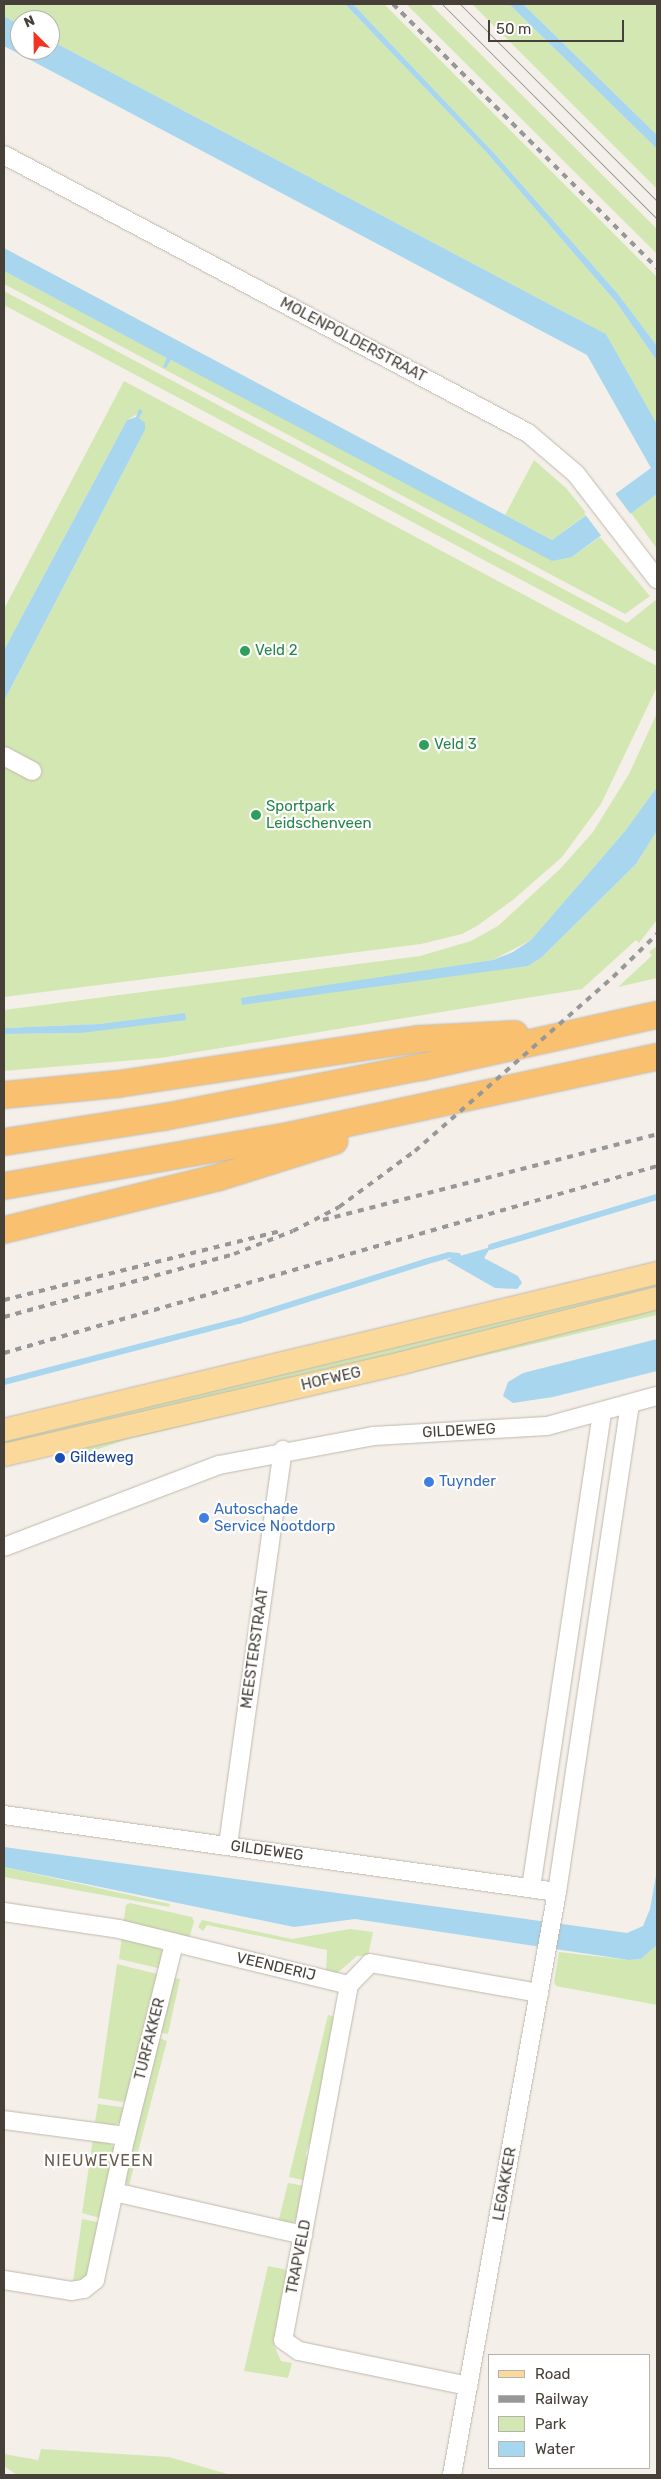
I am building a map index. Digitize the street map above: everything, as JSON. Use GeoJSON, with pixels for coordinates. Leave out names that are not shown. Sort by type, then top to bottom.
{"type":"FeatureCollection","features":[{"type":"Feature","properties":{"kind":"highway"},"geometry":{"type":"LineString","coordinates":[[4,1142],[227,1105],[596,1030],[657,1015]]}},
{"type":"Feature","properties":{"kind":"highway"},"geometry":{"type":"LineString","coordinates":[[4,1095],[118,1084],[418,1039],[596,1030]]}},
{"type":"Feature","properties":{"kind":"highway"},"geometry":{"type":"LineString","coordinates":[[4,1186],[454,1103],[657,1057]]}},
{"type":"Feature","properties":{"kind":"highway"},"geometry":{"type":"LineString","coordinates":[[4,1230],[220,1177],[454,1103]]}},
{"type":"Feature","properties":{"kind":"main road","name":"HOFWEG"},"geometry":{"type":"LineString","coordinates":[[4,1430],[657,1273]]}},
{"type":"Feature","properties":{"kind":"main road","name":"HOFWEG"},"geometry":{"type":"LineString","coordinates":[[4,1455],[402,1363],[657,1298]]}},
{"type":"Feature","properties":{"kind":"street","name":"MOLENPOLDERSTRAAT"},"geometry":{"type":"LineString","coordinates":[[4,155],[528,433],[552,451],[595,496],[657,579]]}},
{"type":"Feature","properties":{"kind":"street"},"geometry":{"type":"LineString","coordinates":[[4,756],[32,771]]}},
{"type":"Feature","properties":{"kind":"street","name":"GILDEWEG"},"geometry":{"type":"LineString","coordinates":[[4,1547],[219,1465],[283,1450],[374,1436],[548,1426],[657,1396]]}},
{"type":"Feature","properties":{"kind":"street"},"geometry":{"type":"LineString","coordinates":[[557,1892],[630,1404]]}},
{"type":"Feature","properties":{"kind":"street"},"geometry":{"type":"LineString","coordinates":[[530,1888],[602,1412]]}},
{"type":"Feature","properties":{"kind":"street","name":"MEESTERSTRAAT"},"geometry":{"type":"LineString","coordinates":[[228,1845],[283,1450]]}},
{"type":"Feature","properties":{"kind":"street","name":"GILDEWEG"},"geometry":{"type":"LineString","coordinates":[[4,1814],[557,1892]]}},
{"type":"Feature","properties":{"kind":"street","name":"LEGAKKER"},"geometry":{"type":"LineString","coordinates":[[452,2475],[557,1892]]}},
{"type":"Feature","properties":{"kind":"street","name":"VEENDERIJ"},"geometry":{"type":"LineString","coordinates":[[4,1912],[119,1929],[350,1985]]}},
{"type":"Feature","properties":{"kind":"street","name":"TURFAKKER"},"geometry":{"type":"LineString","coordinates":[[7,2280],[71,2291],[84,2289],[95,2280],[126,2136],[174,1943]]}},
{"type":"Feature","properties":{"kind":"street"},"geometry":{"type":"LineString","coordinates":[[350,1985],[370,1963],[539,1993]]}},
{"type":"Feature","properties":{"kind":"street","name":"TRAPVELD"},"geometry":{"type":"LineString","coordinates":[[350,1985],[283,2340],[289,2347],[468,2386]]}},
{"type":"Feature","properties":{"kind":"street"},"geometry":{"type":"LineString","coordinates":[[4,2120],[126,2136]]}},
{"type":"Feature","properties":{"kind":"street"},"geometry":{"type":"LineString","coordinates":[[114,2192],[303,2235]]}},
{"type":"Feature","properties":{"kind":"green space"},"geometry":{"type":"Polygon","coordinates":[[[4,4],[345,4],[487,153],[616,302],[657,361],[657,424],[606,334],[60,45],[60,10],[10,10],[10,19],[4,16],[4,4]]]}},
{"type":"Feature","properties":{"kind":"green space"},"geometry":{"type":"Polygon","coordinates":[[[353,4],[384,4],[657,277],[657,346],[618,294],[494,153],[353,4]]]}},
{"type":"Feature","properties":{"kind":"green space"},"geometry":{"type":"Polygon","coordinates":[[[406,4],[430,4],[657,229],[657,254],[406,4]]]}},
{"type":"Feature","properties":{"kind":"green space"},"geometry":{"type":"Polygon","coordinates":[[[472,4],[509,4],[657,149],[657,189],[472,4]]]}},
{"type":"Feature","properties":{"kind":"green space"},"geometry":{"type":"Polygon","coordinates":[[[523,4],[657,4],[657,135],[523,4]]]}},
{"type":"Feature","properties":{"kind":"green space"},"geometry":{"type":"Polygon","coordinates":[[[4,271],[168,358],[166,368],[171,360],[572,557],[600,537],[650,596],[625,614],[4,284],[4,271]]]}},
{"type":"Feature","properties":{"kind":"green space"},"geometry":{"type":"Polygon","coordinates":[[[4,291],[627,623],[657,599],[657,652],[4,305],[4,291]]]}},
{"type":"Feature","properties":{"kind":"green space","name":"Sportpark Leidschenveen"},"geometry":{"type":"Polygon","coordinates":[[[124,381],[657,666],[657,687],[601,804],[562,857],[514,899],[477,926],[462,934],[421,944],[4,997],[4,701],[145,430],[139,418],[143,411],[127,420],[4,650],[4,609],[124,381]]]}},
{"type":"Feature","properties":{"kind":"green space"},"geometry":{"type":"Polygon","coordinates":[[[534,460],[566,488],[587,514],[552,540],[505,515],[534,460]]]}},
{"type":"Feature","properties":{"kind":"green space"},"geometry":{"type":"Polygon","coordinates":[[[657,494],[657,549],[631,513],[657,494]]]}},
{"type":"Feature","properties":{"kind":"green space"},"geometry":{"type":"Polygon","coordinates":[[[657,713],[657,787],[625,831],[531,940],[493,960],[241,999],[528,966],[541,958],[636,864],[657,831],[657,920],[639,943],[636,940],[582,989],[160,1058],[4,1071],[4,1034],[81,1033],[185,1013],[99,1024],[4,1028],[4,1010],[420,956],[471,941],[498,926],[560,869],[593,832],[629,774],[657,713]]]}},
{"type":"Feature","properties":{"kind":"green space"},"geometry":{"type":"Polygon","coordinates":[[[657,946],[657,978],[618,987],[652,955],[649,952],[657,946]]]}},
{"type":"Feature","properties":{"kind":"green space"},"geometry":{"type":"Polygon","coordinates":[[[657,1282],[657,1296],[4,1449],[4,1436],[657,1282]]]}},
{"type":"Feature","properties":{"kind":"green space"},"geometry":{"type":"Polygon","coordinates":[[[657,1308],[657,1315],[128,1439],[84,1454],[82,1447],[657,1308]]]}},
{"type":"Feature","properties":{"kind":"green space"},"geometry":{"type":"Polygon","coordinates":[[[4,1867],[170,1904],[169,1907],[4,1877],[4,1867]]]}},
{"type":"Feature","properties":{"kind":"green space"},"geometry":{"type":"Polygon","coordinates":[[[130,1903],[192,1917],[194,1921],[189,1940],[123,1925],[126,1905],[130,1903]]]}},
{"type":"Feature","properties":{"kind":"green space"},"geometry":{"type":"Polygon","coordinates":[[[202,1920],[292,1939],[350,1929],[373,1932],[368,1956],[357,1956],[336,1974],[326,1973],[327,1950],[207,1925],[203,1931],[198,1927],[202,1920]]]}},
{"type":"Feature","properties":{"kind":"green space"},"geometry":{"type":"Polygon","coordinates":[[[122,1936],[158,1947],[163,1952],[162,1969],[119,1959],[122,1936]]]}},
{"type":"Feature","properties":{"kind":"green space"},"geometry":{"type":"Polygon","coordinates":[[[657,1945],[657,2005],[556,1986],[554,1982],[559,1952],[629,1960],[641,1959],[657,1945]]]}},
{"type":"Feature","properties":{"kind":"green space"},"geometry":{"type":"Polygon","coordinates":[[[117,1964],[161,1975],[129,2103],[98,2098],[117,1964]]]}},
{"type":"Feature","properties":{"kind":"green space"},"geometry":{"type":"Polygon","coordinates":[[[170,1977],[180,1979],[168,2034],[158,2032],[170,1977]]]}},
{"type":"Feature","properties":{"kind":"green space"},"geometry":{"type":"Polygon","coordinates":[[[328,2015],[337,2017],[317,2122],[306,2153],[307,2181],[289,2177],[328,2015]]]}},
{"type":"Feature","properties":{"kind":"green space"},"geometry":{"type":"Polygon","coordinates":[[[157,2037],[167,2041],[129,2186],[125,2181],[157,2037]]]}},
{"type":"Feature","properties":{"kind":"green space"},"geometry":{"type":"Polygon","coordinates":[[[98,2104],[129,2108],[124,2121],[114,2125],[95,2122],[98,2104]]]}},
{"type":"Feature","properties":{"kind":"green space"},"geometry":{"type":"Polygon","coordinates":[[[93,2139],[108,2142],[114,2147],[116,2158],[103,2219],[82,2213],[93,2139]]]}},
{"type":"Feature","properties":{"kind":"green space"},"geometry":{"type":"Polygon","coordinates":[[[288,2183],[305,2186],[300,2216],[292,2223],[278,2223],[288,2183]]]}},
{"type":"Feature","properties":{"kind":"green space"},"geometry":{"type":"Polygon","coordinates":[[[82,2219],[102,2223],[87,2277],[73,2281],[82,2219]]]}},
{"type":"Feature","properties":{"kind":"green space"},"geometry":{"type":"Polygon","coordinates":[[[268,2266],[288,2270],[274,2345],[281,2361],[292,2363],[288,2378],[244,2371],[268,2266]]]}},
{"type":"Feature","properties":{"kind":"green space"},"geometry":{"type":"Polygon","coordinates":[[[41,2449],[169,2457],[231,2475],[17,2475],[4,2466],[4,2454],[38,2460],[41,2449]]]}},
{"type":"Feature","properties":{"kind":"water"},"geometry":{"type":"Polygon","coordinates":[[[345,4],[353,4],[494,153],[618,294],[657,346],[657,361],[616,302],[487,153],[345,4]]]}},
{"type":"Feature","properties":{"kind":"water"},"geometry":{"type":"Polygon","coordinates":[[[509,4],[523,4],[657,135],[657,149],[509,4]]]}},
{"type":"Feature","properties":{"kind":"water"},"geometry":{"type":"Polygon","coordinates":[[[4,16],[10,19],[10,49],[4,46],[4,16]]]}},
{"type":"Feature","properties":{"kind":"water"},"geometry":{"type":"Polygon","coordinates":[[[60,45],[606,334],[657,424],[657,494],[572,557],[552,561],[171,360],[166,368],[163,367],[167,358],[4,271],[4,248],[552,540],[651,468],[587,355],[30,60],[60,60],[60,45]]]}},
{"type":"Feature","properties":{"kind":"water"},"geometry":{"type":"Polygon","coordinates":[[[139,409],[143,411],[139,418],[145,423],[145,430],[4,701],[4,650],[127,420],[136,417],[139,409]]]}},
{"type":"Feature","properties":{"kind":"water"},"geometry":{"type":"Polygon","coordinates":[[[657,787],[657,831],[636,864],[541,958],[528,966],[242,1005],[241,998],[493,960],[513,952],[531,940],[625,831],[657,787]]]}},
{"type":"Feature","properties":{"kind":"water"},"geometry":{"type":"Polygon","coordinates":[[[185,1013],[186,1020],[81,1033],[4,1034],[4,1028],[99,1024],[185,1013]]]}},
{"type":"Feature","properties":{"kind":"water"},"geometry":{"type":"Polygon","coordinates":[[[491,1247],[484,1258],[518,1276],[522,1283],[517,1289],[495,1288],[446,1260],[491,1247]]]}},
{"type":"Feature","properties":{"kind":"water"},"geometry":{"type":"Polygon","coordinates":[[[657,1339],[657,1371],[553,1397],[513,1403],[503,1396],[508,1382],[523,1373],[657,1339]]]}},
{"type":"Feature","properties":{"kind":"water"},"geometry":{"type":"Polygon","coordinates":[[[4,1847],[627,1933],[643,1926],[650,1909],[657,1870],[657,1945],[641,1959],[629,1960],[355,1919],[294,1927],[4,1867],[4,1847]]]}},
{"type":"Feature","properties":{"kind":"pier"},"geometry":{"type":"Polygon","coordinates":[[[614,492],[632,516],[603,538],[584,513],[614,492]]]}},
{"type":"Feature","properties":{"kind":"waterway"},"geometry":{"type":"LineString","coordinates":[[491,1247],[657,1197]]}},
{"type":"Feature","properties":{"kind":"waterway"},"geometry":{"type":"LineString","coordinates":[[4,1382],[239,1321],[425,1262],[449,1255],[458,1256]]}},
{"type":"Feature","properties":{"kind":"tram line"},"geometry":{"type":"LineString","coordinates":[[442,4],[657,219]]}},
{"type":"Feature","properties":{"kind":"tram line"},"geometry":{"type":"LineString","coordinates":[[460,4],[657,201]]}},
{"type":"Feature","properties":{"kind":"railway"},"geometry":{"type":"LineString","coordinates":[[393,4],[657,268]]}},
{"type":"Feature","properties":{"kind":"railway"},"geometry":{"type":"LineString","coordinates":[[4,1317],[234,1254],[293,1231],[339,1207],[415,1151],[613,977],[657,934]]}},
{"type":"Feature","properties":{"kind":"railway"},"geometry":{"type":"LineString","coordinates":[[323,1220],[657,1134]]}},
{"type":"Feature","properties":{"kind":"railway"},"geometry":{"type":"LineString","coordinates":[[4,1353],[657,1166]]}},
{"type":"Feature","properties":{"kind":"railway"},"geometry":{"type":"LineString","coordinates":[[4,1300],[280,1231]]}},
{"type":"Feature","properties":{"kind":"place","name":"Veld 2"},"geometry":{"type":"Point","coordinates":[245,651]}},
{"type":"Feature","properties":{"kind":"place","name":"Veld 3"},"geometry":{"type":"Point","coordinates":[424,745]}},
{"type":"Feature","properties":{"kind":"place","name":"Sportpark Leidschenveen"},"geometry":{"type":"Point","coordinates":[256,815]}},
{"type":"Feature","properties":{"kind":"place","name":"Gildeweg"},"geometry":{"type":"Point","coordinates":[60,1458]}},
{"type":"Feature","properties":{"kind":"place","name":"Tuynder"},"geometry":{"type":"Point","coordinates":[429,1482]}},
{"type":"Feature","properties":{"kind":"place","name":"Autoschade Service Nootdorp"},"geometry":{"type":"Point","coordinates":[204,1518]}},
{"type":"Feature","properties":{"kind":"district","name":"NIEUWEVEEN"},"geometry":{"type":"Point","coordinates":[99,2161]}}]}
